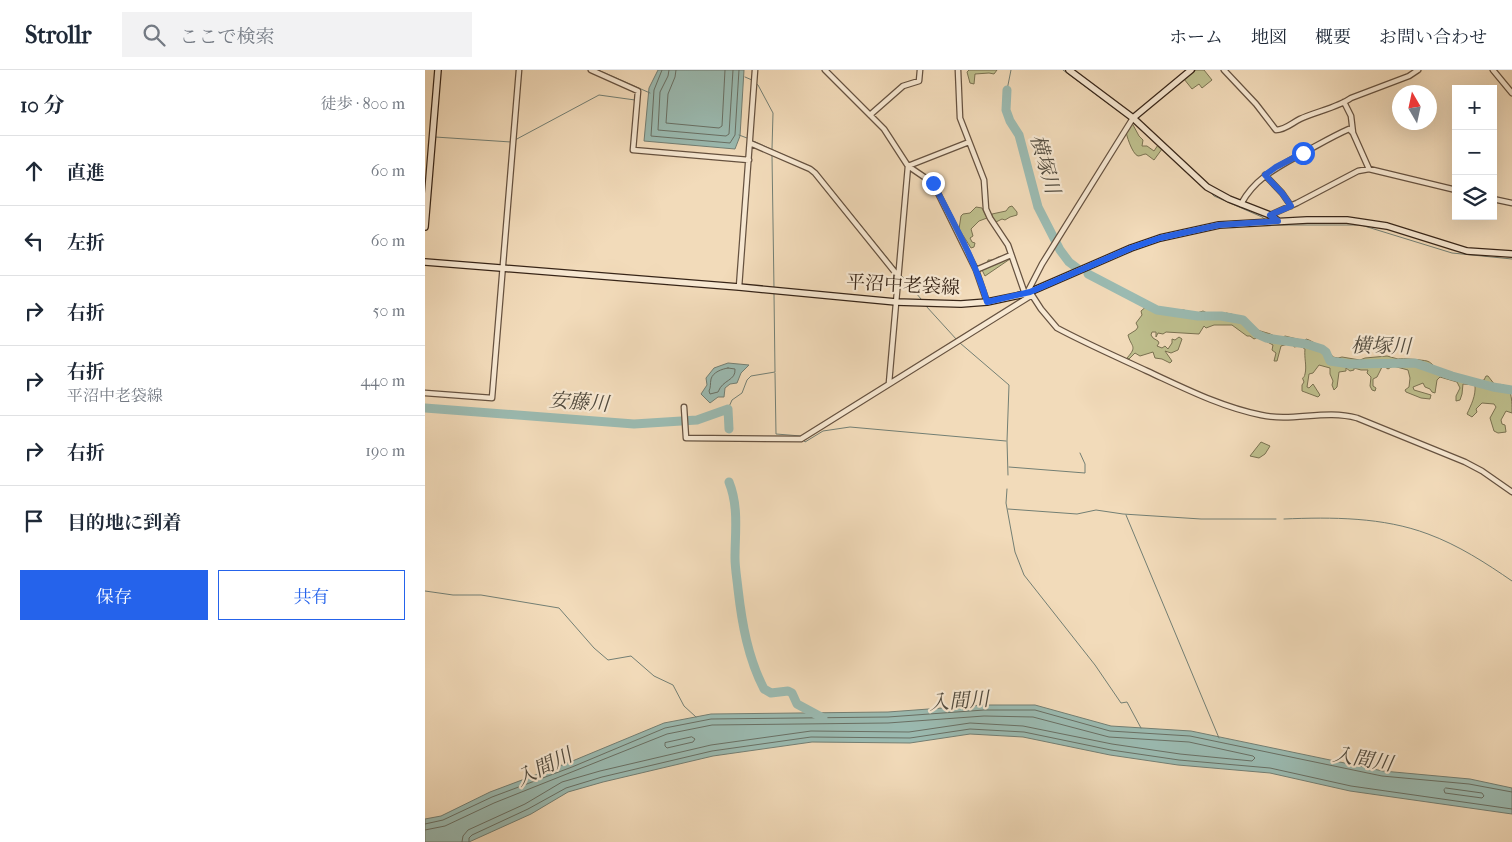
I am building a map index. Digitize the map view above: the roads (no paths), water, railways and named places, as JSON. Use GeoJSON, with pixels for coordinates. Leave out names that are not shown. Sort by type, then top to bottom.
{"type":"FeatureCollection","features":[{"type":"Feature","properties":{"kind":"main road"},"geometry":{"type":"LineString","coordinates":[[425,227],[438,70]]}},
{"type":"Feature","properties":{"kind":"main road"},"geometry":{"type":"LineString","coordinates":[[1069,70],[1133,118],[1207,187],[1219,195],[1270,215],[1278,221]]}},
{"type":"Feature","properties":{"kind":"main road"},"geometry":{"type":"LineString","coordinates":[[1133,118],[1191,70]]}},
{"type":"Feature","properties":{"kind":"main road","name":"平沼中老袋線"},"geometry":{"type":"LineString","coordinates":[[425,262],[739,287],[896,302],[961,304],[987,302],[1028,294],[1131,248],[1160,238],[1219,225],[1278,221],[1336,220],[1367,222],[1387,226],[1467,251],[1512,254]]}},
{"type":"Feature","properties":{"kind":"street"},"geometry":{"type":"LineString","coordinates":[[425,393],[492,398],[519,70]]}},
{"type":"Feature","properties":{"kind":"street"},"geometry":{"type":"LineString","coordinates":[[591,70],[639,91],[633,150],[749,160]]}},
{"type":"Feature","properties":{"kind":"street"},"geometry":{"type":"LineString","coordinates":[[739,287],[755,70]]}},
{"type":"Feature","properties":{"kind":"street"},"geometry":{"type":"LineString","coordinates":[[825,70],[884,129],[908,166],[933,183],[976,270],[987,302]]}},
{"type":"Feature","properties":{"kind":"street"},"geometry":{"type":"LineString","coordinates":[[870,115],[903,86],[919,81],[920,70]]}},
{"type":"Feature","properties":{"kind":"street"},"geometry":{"type":"LineString","coordinates":[[958,70],[959,112],[984,180],[987,209],[1004,237],[1028,294],[1057,328],[1217,403],[1263,416],[1344,414],[1357,418],[1465,462],[1482,471],[1512,492]]}},
{"type":"Feature","properties":{"kind":"street"},"geometry":{"type":"LineString","coordinates":[[1225,70],[1276,130],[1281,130],[1308,116],[1409,76],[1418,70]]}},
{"type":"Feature","properties":{"kind":"street"},"geometry":{"type":"LineString","coordinates":[[1493,70],[1512,93]]}},
{"type":"Feature","properties":{"kind":"street"},"geometry":{"type":"LineString","coordinates":[[1344,102],[1351,116],[1353,133],[1369,169]]}},
{"type":"Feature","properties":{"kind":"street"},"geometry":{"type":"LineString","coordinates":[[684,407],[686,438],[801,439],[1028,294],[1047,257],[1133,118]]}},
{"type":"Feature","properties":{"kind":"street"},"geometry":{"type":"LineString","coordinates":[[1241,204],[1252,188],[1276,167],[1337,134],[1349,129],[1353,133]]}},
{"type":"Feature","properties":{"kind":"street"},"geometry":{"type":"LineString","coordinates":[[908,166],[969,142]]}},
{"type":"Feature","properties":{"kind":"street"},"geometry":{"type":"LineString","coordinates":[[750,143],[810,169],[815,173],[898,276]]}},
{"type":"Feature","properties":{"kind":"street"},"geometry":{"type":"LineString","coordinates":[[889,383],[908,166]]}},
{"type":"Feature","properties":{"kind":"street"},"geometry":{"type":"LineString","coordinates":[[1270,215],[1353,174],[1369,169],[1452,189]]}},
{"type":"Feature","properties":{"kind":"street"},"geometry":{"type":"LineString","coordinates":[[1265,175],[1291,206]]}},
{"type":"Feature","properties":{"kind":"street"},"geometry":{"type":"LineString","coordinates":[[1497,200],[1512,203]]}},
{"type":"Feature","properties":{"kind":"street"},"geometry":{"type":"LineString","coordinates":[[976,270],[1011,255]]}},
{"type":"Feature","properties":{"kind":"water"},"geometry":{"type":"Polygon","coordinates":[[[658,70],[744,70],[740,136],[735,149],[644,141],[649,88],[658,70]]]}},
{"type":"Feature","properties":{"kind":"water"},"geometry":{"type":"Polygon","coordinates":[[[728,363],[749,365],[741,373],[737,383],[730,384],[725,388],[724,397],[718,397],[710,403],[701,394],[707,385],[706,378],[714,368],[728,363]]]}},
{"type":"Feature","properties":{"kind":"water"},"geometry":{"type":"Polygon","coordinates":[[[983,705],[1035,705],[1111,726],[1191,731],[1383,771],[1470,779],[1512,788],[1512,814],[1350,791],[1270,773],[1178,765],[1110,755],[1023,737],[970,734],[910,743],[812,742],[713,756],[568,792],[531,814],[469,842],[425,842],[425,819],[441,816],[490,792],[570,762],[664,723],[711,714],[888,712],[983,705]]]}},
{"type":"Feature","properties":{"kind":"waterway"},"geometry":{"type":"LineString","coordinates":[[598,70],[650,93]]}},
{"type":"Feature","properties":{"kind":"waterway"},"geometry":{"type":"LineString","coordinates":[[1007,90],[1011,70]]}},
{"type":"Feature","properties":{"kind":"waterway"},"geometry":{"type":"LineString","coordinates":[[1063,70],[1129,119]]}},
{"type":"Feature","properties":{"kind":"waterway"},"geometry":{"type":"LineString","coordinates":[[745,77],[752,80]]}},
{"type":"Feature","properties":{"kind":"waterway"},"geometry":{"type":"LineString","coordinates":[[755,83],[758,85],[773,113],[772,149]]}},
{"type":"Feature","properties":{"kind":"waterway","name":"横塚川"},"geometry":{"type":"LineString","coordinates":[[1007,90],[1006,110],[1010,121],[1019,135],[1038,207],[1060,250],[1069,262],[1077,268]]}},
{"type":"Feature","properties":{"kind":"waterway"},"geometry":{"type":"LineString","coordinates":[[515,140],[599,95],[635,100],[636,93]]}},
{"type":"Feature","properties":{"kind":"waterway"},"geometry":{"type":"LineString","coordinates":[[739,135],[747,138]]}},
{"type":"Feature","properties":{"kind":"waterway"},"geometry":{"type":"LineString","coordinates":[[435,137],[511,142]]}},
{"type":"Feature","properties":{"kind":"waterway"},"geometry":{"type":"LineString","coordinates":[[751,140],[815,169],[897,270]]}},
{"type":"Feature","properties":{"kind":"waterway"},"geometry":{"type":"LineString","coordinates":[[772,155],[774,289]]}},
{"type":"Feature","properties":{"kind":"waterway"},"geometry":{"type":"LineString","coordinates":[[1208,190],[1214,196],[1266,220]]}},
{"type":"Feature","properties":{"kind":"waterway"},"geometry":{"type":"LineString","coordinates":[[1270,225],[1361,225],[1452,253],[1512,259]]}},
{"type":"Feature","properties":{"kind":"waterway","name":"横塚川"},"geometry":{"type":"LineString","coordinates":[[1088,274],[1157,310],[1243,320],[1257,334],[1266,338],[1306,344],[1322,349],[1326,352],[1330,361],[1350,364],[1415,363],[1452,376],[1512,390]]}},
{"type":"Feature","properties":{"kind":"waterway"},"geometry":{"type":"LineString","coordinates":[[901,275],[921,299]]}},
{"type":"Feature","properties":{"kind":"waterway"},"geometry":{"type":"LineString","coordinates":[[728,409],[732,400],[742,393],[747,380],[751,376],[775,372],[774,293]]}},
{"type":"Feature","properties":{"kind":"waterway"},"geometry":{"type":"LineString","coordinates":[[926,306],[957,340]]}},
{"type":"Feature","properties":{"kind":"waterway"},"geometry":{"type":"LineString","coordinates":[[960,343],[1009,385],[1008,475]]}},
{"type":"Feature","properties":{"kind":"waterway"},"geometry":{"type":"LineString","coordinates":[[775,373],[776,434],[801,436]]}},
{"type":"Feature","properties":{"kind":"waterway","name":"安藤川"},"geometry":{"type":"LineString","coordinates":[[425,408],[634,424],[697,420],[728,409],[729,429]]}},
{"type":"Feature","properties":{"kind":"waterway"},"geometry":{"type":"LineString","coordinates":[[803,439],[805,442],[823,431],[850,427],[1006,441]]}},
{"type":"Feature","properties":{"kind":"waterway"},"geometry":{"type":"LineString","coordinates":[[1009,467],[1085,473],[1085,464],[1080,453]]}},
{"type":"Feature","properties":{"kind":"waterway"},"geometry":{"type":"LineString","coordinates":[[729,482],[735,510],[735,562],[741,615],[758,677],[764,689],[771,693],[788,691],[792,693],[797,704],[823,718]]}},
{"type":"Feature","properties":{"kind":"waterway"},"geometry":{"type":"LineString","coordinates":[[1007,489],[1006,503],[1015,552],[1024,575],[1095,665],[1121,703],[1127,702],[1141,728]]}},
{"type":"Feature","properties":{"kind":"waterway"},"geometry":{"type":"LineString","coordinates":[[1008,509],[1077,514],[1096,510],[1123,514],[1201,519],[1276,519]]}},
{"type":"Feature","properties":{"kind":"waterway"},"geometry":{"type":"LineString","coordinates":[[1126,515],[1219,738]]}},
{"type":"Feature","properties":{"kind":"waterway"},"geometry":{"type":"LineString","coordinates":[[1284,519],[1357,519],[1411,528],[1439,538],[1461,549],[1512,581]]}},
{"type":"Feature","properties":{"kind":"waterway"},"geometry":{"type":"LineString","coordinates":[[425,591],[453,595],[481,595],[559,608],[594,648],[608,660],[631,656],[654,676],[673,685],[684,706],[696,717]]}},
{"type":"Feature","properties":{"kind":"water label","name":"入間川"},"geometry":{"type":"Point","coordinates":[959,701]}},
{"type":"Feature","properties":{"kind":"water label","name":"入間川"},"geometry":{"type":"Point","coordinates":[1363,759]}},
{"type":"Feature","properties":{"kind":"water label","name":"入間川"},"geometry":{"type":"Point","coordinates":[544,767]}}]}
